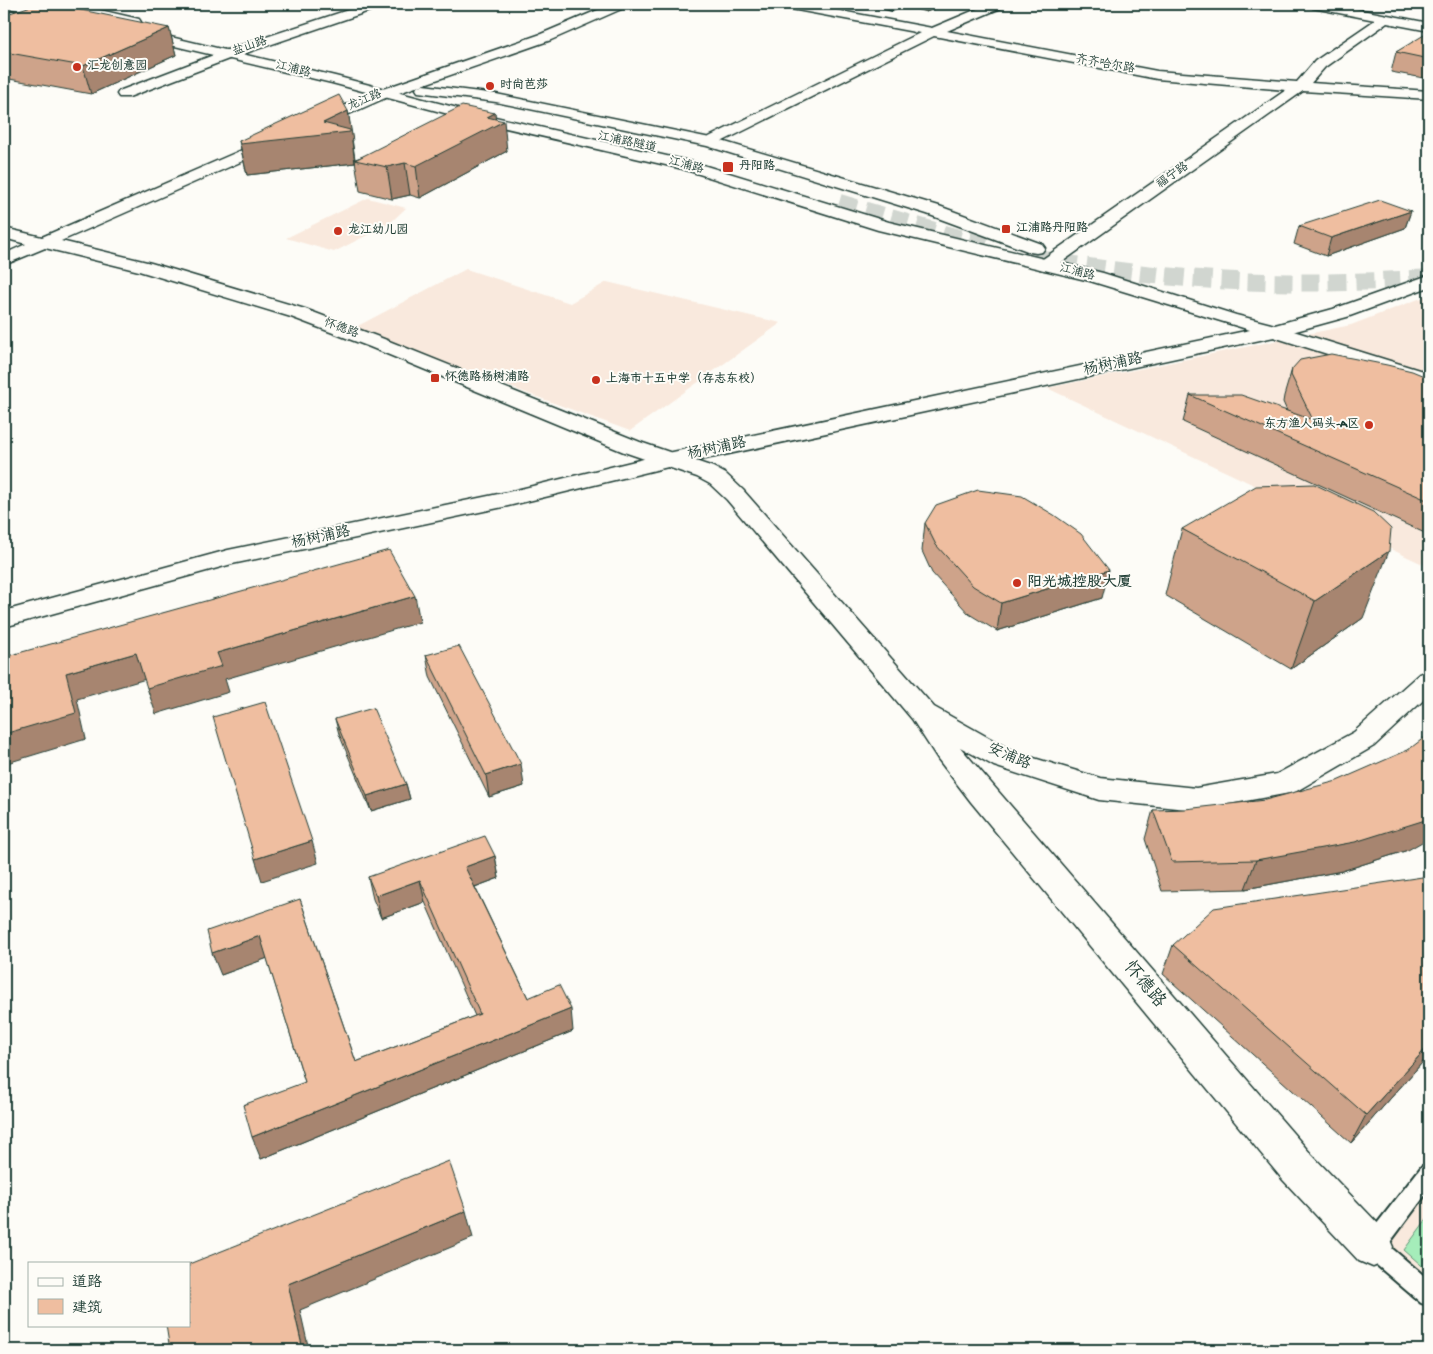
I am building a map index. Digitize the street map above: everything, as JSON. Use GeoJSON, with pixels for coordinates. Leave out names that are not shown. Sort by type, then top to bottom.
{"type":"FeatureCollection","features":[{"type":"Feature","properties":{"kind":"street","name":"江浦路"},"geometry":{"type":"LineString","coordinates":[[5,4],[229,54],[385,93],[432,90],[496,98],[710,142],[933,210],[1026,245],[1116,269],[1245,312],[1261,320],[1274,331]]}},
{"type":"Feature","properties":{"kind":"street","name":"江浦路"},"geometry":{"type":"LineString","coordinates":[[32,4],[83,10],[248,47],[408,92],[467,115],[687,166],[884,226],[1096,277],[1429,380]]}},
{"type":"Feature","properties":{"kind":"street"},"geometry":{"type":"LineString","coordinates":[[4,39],[99,4]]}},
{"type":"Feature","properties":{"kind":"street","name":"盐山路"},"geometry":{"type":"LineString","coordinates":[[124,94],[248,47],[377,4]]}},
{"type":"Feature","properties":{"kind":"street"},"geometry":{"type":"LineString","coordinates":[[408,92],[546,37],[622,4]]}},
{"type":"Feature","properties":{"kind":"street","name":"齐齐哈尔路"},"geometry":{"type":"LineString","coordinates":[[786,4],[1157,75],[1429,95]]}},
{"type":"Feature","properties":{"kind":"street"},"geometry":{"type":"LineString","coordinates":[[710,142],[931,32],[999,4]]}},
{"type":"Feature","properties":{"kind":"street"},"geometry":{"type":"LineString","coordinates":[[1313,4],[1429,27]]}},
{"type":"Feature","properties":{"kind":"street","name":"福宁路"},"geometry":{"type":"LineString","coordinates":[[1046,265],[1300,86],[1320,64],[1385,19]]}},
{"type":"Feature","properties":{"kind":"street","name":"江浦路隧道"},"geometry":{"type":"LineString","coordinates":[[408,92],[702,160],[846,200],[717,156],[665,142],[432,90]]}},
{"type":"Feature","properties":{"kind":"street","name":"龙江路"},"geometry":{"type":"LineString","coordinates":[[4,260],[385,93]]}},
{"type":"Feature","properties":{"kind":"street","name":"怀德路"},"geometry":{"type":"LineString","coordinates":[[4,233],[145,267],[298,313],[668,460]]}},
{"type":"Feature","properties":{"kind":"street","name":"杨树浦路"},"geometry":{"type":"LineString","coordinates":[[4,619],[228,557],[508,499],[668,460],[1274,331],[1340,313],[1429,281]]}},
{"type":"Feature","properties":{"kind":"street","name":"安浦路"},"geometry":{"type":"LineString","coordinates":[[668,460],[705,472],[725,485],[924,714],[1004,759],[1099,789],[1196,799],[1284,784],[1364,739],[1429,680]]}},
{"type":"Feature","properties":{"kind":"street","name":"怀德路"},"geometry":{"type":"LineString","coordinates":[[924,714],[948,752],[982,794],[1297,1167],[1374,1247]]}},
{"type":"Feature","properties":{"kind":"lane"},"geometry":{"type":"LineString","coordinates":[[874,4],[892,8]]}},
{"type":"Feature","properties":{"kind":"lane"},"geometry":{"type":"LineString","coordinates":[[867,19],[903,4]]}},
{"type":"Feature","properties":{"kind":"lane"},"geometry":{"type":"LineString","coordinates":[[1429,1173],[1374,1247],[1429,1295]]}},
{"type":"Feature","properties":{"kind":"shaded area","name":"龙江幼儿园"},"geometry":{"type":"Polygon","coordinates":[[[368,198],[406,208],[389,224],[334,252],[286,238],[368,198]]]}},
{"type":"Feature","properties":{"kind":"shaded area","name":"上海市十五中学（存志东校）"},"geometry":{"type":"Polygon","coordinates":[[[466,269],[570,303],[607,282],[781,323],[630,431],[352,329],[466,269]]]}},
{"type":"Feature","properties":{"kind":"shaded area"},"geometry":{"type":"Polygon","coordinates":[[[1429,295],[1429,567],[1047,388],[1351,325],[1429,295]]]}},
{"type":"Feature","properties":{"kind":"shaded area"},"geometry":{"type":"Polygon","coordinates":[[[1429,1173],[1429,1296],[1373,1247],[1429,1173]]]}},
{"type":"Feature","properties":{"kind":"green space"},"geometry":{"type":"Polygon","coordinates":[[[1429,1216],[1429,1272],[1404,1250],[1429,1216]]]}},
{"type":"Feature","properties":{"kind":"building"},"geometry":{"type":"Polygon","coordinates":[[[37,4],[52,4],[169,28],[83,66],[4,52],[4,15],[37,4]]]}},
{"type":"Feature","properties":{"kind":"building"},"geometry":{"type":"Polygon","coordinates":[[[1424,35],[1429,36],[1429,59],[1396,52],[1424,35]]]}},
{"type":"Feature","properties":{"kind":"building"},"geometry":{"type":"Polygon","coordinates":[[[339,95],[348,111],[323,123],[350,130],[350,132],[240,144],[239,141],[339,95]]]}},
{"type":"Feature","properties":{"kind":"building"},"geometry":{"type":"Polygon","coordinates":[[[462,106],[495,113],[487,117],[504,121],[416,166],[405,163],[387,167],[355,160],[462,106]]]}},
{"type":"Feature","properties":{"kind":"building"},"geometry":{"type":"Polygon","coordinates":[[[1380,200],[1411,211],[1331,238],[1299,226],[1380,200]]]}},
{"type":"Feature","properties":{"kind":"building"},"geometry":{"type":"Polygon","coordinates":[[[1331,354],[1412,371],[1429,378],[1429,501],[1190,395],[1241,395],[1313,420],[1291,375],[1292,369],[1300,360],[1331,354]]]}},
{"type":"Feature","properties":{"kind":"building"},"geometry":{"type":"Polygon","coordinates":[[[1314,484],[1373,512],[1391,529],[1389,551],[1315,601],[1182,529],[1256,486],[1314,484]]]}},
{"type":"Feature","properties":{"kind":"building","name":"阳光城控股大厦"},"geometry":{"type":"Polygon","coordinates":[[[978,490],[1022,496],[1054,515],[1081,534],[1109,570],[1001,603],[973,586],[936,545],[925,523],[936,505],[978,490]]]}},
{"type":"Feature","properties":{"kind":"building"},"geometry":{"type":"Polygon","coordinates":[[[389,550],[415,596],[217,653],[222,666],[147,688],[136,653],[66,673],[76,713],[4,734],[4,657],[389,550]]]}},
{"type":"Feature","properties":{"kind":"building"},"geometry":{"type":"Polygon","coordinates":[[[459,646],[521,764],[486,775],[426,655],[459,646]]]}},
{"type":"Feature","properties":{"kind":"building"},"geometry":{"type":"Polygon","coordinates":[[[265,702],[312,841],[255,859],[213,717],[265,702]]]}},
{"type":"Feature","properties":{"kind":"building"},"geometry":{"type":"Polygon","coordinates":[[[373,708],[406,784],[367,796],[335,719],[373,708]]]}},
{"type":"Feature","properties":{"kind":"building"},"geometry":{"type":"Polygon","coordinates":[[[1429,734],[1429,817],[1422,821],[1355,842],[1256,860],[1172,862],[1153,810],[1185,809],[1265,800],[1337,781],[1408,750],[1429,734]]]}},
{"type":"Feature","properties":{"kind":"building"},"geometry":{"type":"Polygon","coordinates":[[[485,836],[495,856],[465,867],[528,998],[559,985],[571,1009],[252,1137],[243,1105],[305,1082],[260,936],[212,953],[207,931],[300,899],[356,1062],[480,1014],[420,880],[376,896],[368,877],[485,836]]]}},
{"type":"Feature","properties":{"kind":"building"},"geometry":{"type":"Polygon","coordinates":[[[1429,876],[1429,1045],[1366,1115],[1173,945],[1214,908],[1429,876]]]}},
{"type":"Feature","properties":{"kind":"building"},"geometry":{"type":"Polygon","coordinates":[[[449,1161],[466,1211],[288,1284],[303,1350],[170,1350],[166,1326],[190,1326],[190,1264],[449,1161]]]}},
{"type":"Feature","properties":{"kind":"tunnel"},"geometry":{"type":"LineString","coordinates":[[839,203],[989,247]]}},
{"type":"Feature","properties":{"kind":"tunnel"},"geometry":{"type":"LineString","coordinates":[[1033,258],[1133,273],[1231,281],[1329,282],[1429,278]]}},
{"type":"Feature","properties":{"kind":"place","name":"汇龙创意园"},"geometry":{"type":"Point","coordinates":[77,67]}},
{"type":"Feature","properties":{"kind":"place","name":"时尚芭莎"},"geometry":{"type":"Point","coordinates":[490,86]}},
{"type":"Feature","properties":{"kind":"place","name":"丹阳路"},"geometry":{"type":"Point","coordinates":[728,167]}},
{"type":"Feature","properties":{"kind":"place","name":"江浦路丹阳路"},"geometry":{"type":"Point","coordinates":[1006,229]}},
{"type":"Feature","properties":{"kind":"place","name":"龙江幼儿园"},"geometry":{"type":"Point","coordinates":[338,231]}},
{"type":"Feature","properties":{"kind":"place","name":"怀德路杨树浦路"},"geometry":{"type":"Point","coordinates":[435,378]}},
{"type":"Feature","properties":{"kind":"place","name":"上海市十五中学（存志东校）"},"geometry":{"type":"Point","coordinates":[596,380]}},
{"type":"Feature","properties":{"kind":"place","name":"东方渔人码头-A区"},"geometry":{"type":"Point","coordinates":[1369,425]}},
{"type":"Feature","properties":{"kind":"place","name":"阳光城控股大厦"},"geometry":{"type":"Point","coordinates":[1017,583]}}]}
